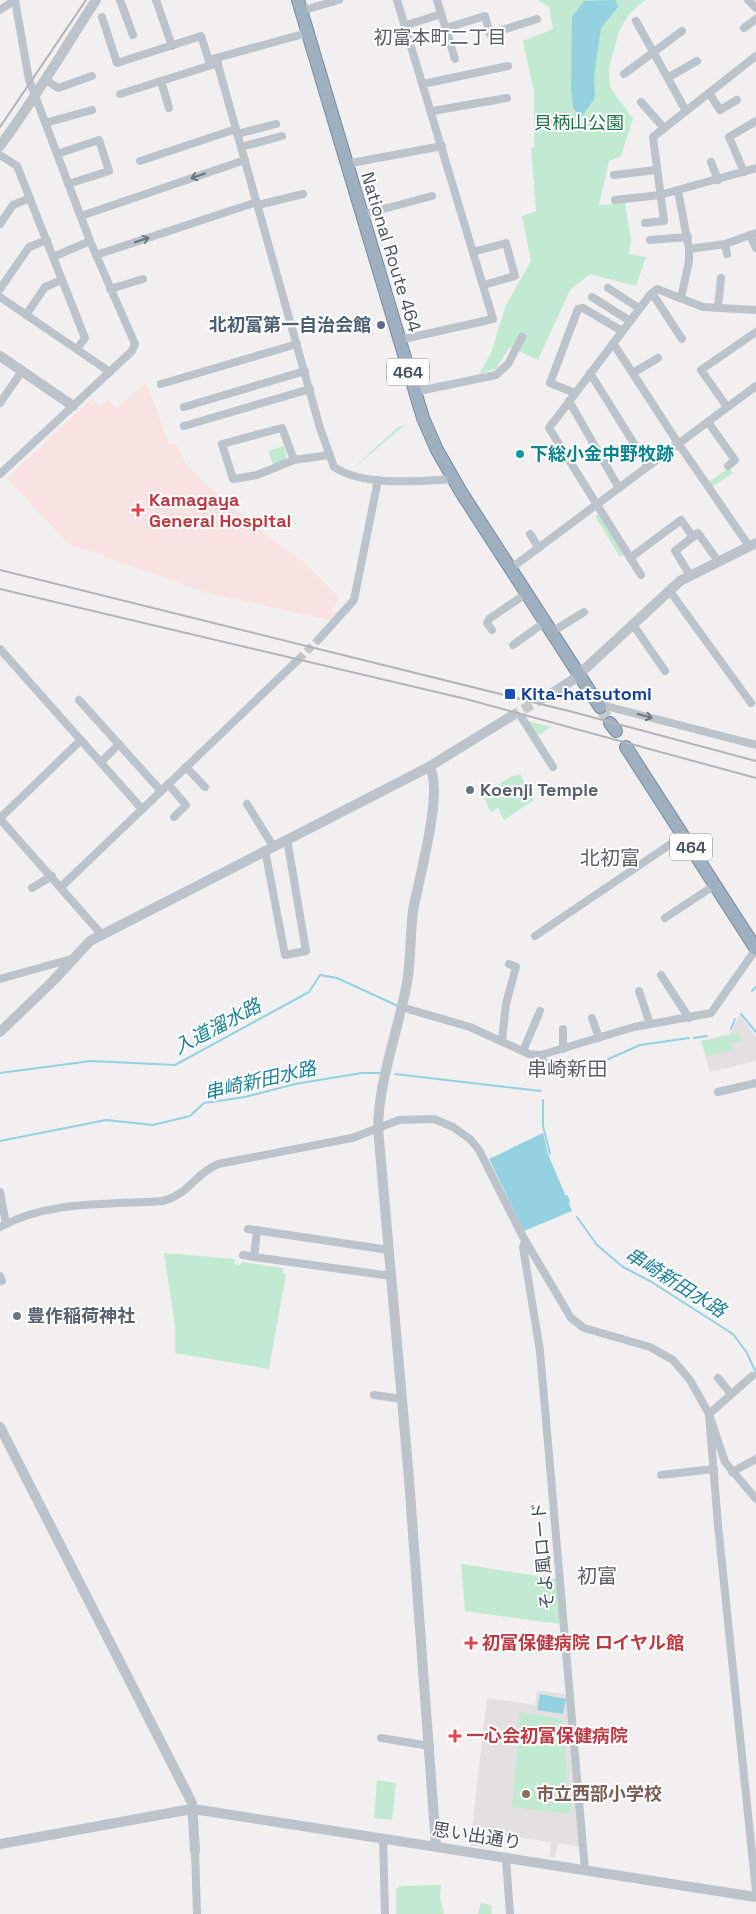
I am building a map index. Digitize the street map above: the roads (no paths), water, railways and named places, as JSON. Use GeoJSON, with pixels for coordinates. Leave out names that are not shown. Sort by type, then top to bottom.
{"type":"FeatureCollection","features":[{"type":"Feature","properties":{"kind":"highway","name":"National Route 464"},"geometry":{"type":"LineString","coordinates":[[300,5],[414,392],[432,438],[453,479],[599,706]]}},
{"type":"Feature","properties":{"kind":"highway","name":"464"},"geometry":{"type":"LineString","coordinates":[[626,747],[756,949]]}},
{"type":"Feature","properties":{"kind":"street"},"geometry":{"type":"LineString","coordinates":[[0,10],[15,0],[23,35],[27,74],[90,241],[135,344],[132,351],[0,474]]}},
{"type":"Feature","properties":{"kind":"street"},"geometry":{"type":"LineString","coordinates":[[0,146],[46,80],[96,0]]}},
{"type":"Feature","properties":{"kind":"street"},"geometry":{"type":"LineString","coordinates":[[120,0],[133,35]]}},
{"type":"Feature","properties":{"kind":"street"},"geometry":{"type":"LineString","coordinates":[[156,0],[172,46]]}},
{"type":"Feature","properties":{"kind":"street"},"geometry":{"type":"LineString","coordinates":[[300,5],[339,0]]}},
{"type":"Feature","properties":{"kind":"street"},"geometry":{"type":"LineString","coordinates":[[397,0],[484,285],[492,319],[399,340]]}},
{"type":"Feature","properties":{"kind":"street"},"geometry":{"type":"LineString","coordinates":[[437,0],[454,59]]}},
{"type":"Feature","properties":{"kind":"street"},"geometry":{"type":"LineString","coordinates":[[748,0],[756,8]]}},
{"type":"Feature","properties":{"kind":"street"},"geometry":{"type":"LineString","coordinates":[[404,26],[442,14]]}},
{"type":"Feature","properties":{"kind":"street"},"geometry":{"type":"LineString","coordinates":[[446,28],[485,16],[490,34],[537,19]]}},
{"type":"Feature","properties":{"kind":"street"},"geometry":{"type":"LineString","coordinates":[[102,17],[117,63],[202,36],[209,61],[217,61]]}},
{"type":"Feature","properties":{"kind":"street"},"geometry":{"type":"LineString","coordinates":[[744,28],[756,19]]}},
{"type":"Feature","properties":{"kind":"street"},"geometry":{"type":"LineString","coordinates":[[636,21],[654,49],[686,111]]}},
{"type":"Feature","properties":{"kind":"street"},"geometry":{"type":"LineString","coordinates":[[624,74],[654,49],[682,30]]}},
{"type":"Feature","properties":{"kind":"street"},"geometry":{"type":"LineString","coordinates":[[120,94],[308,33]]}},
{"type":"Feature","properties":{"kind":"street"},"geometry":{"type":"LineString","coordinates":[[645,223],[664,221],[653,137],[756,56]]}},
{"type":"Feature","properties":{"kind":"street"},"geometry":{"type":"LineString","coordinates":[[217,61],[334,467],[378,480],[453,479]]}},
{"type":"Feature","properties":{"kind":"street"},"geometry":{"type":"LineString","coordinates":[[669,78],[697,61]]}},
{"type":"Feature","properties":{"kind":"street"},"geometry":{"type":"LineString","coordinates":[[423,84],[508,66]]}},
{"type":"Feature","properties":{"kind":"street"},"geometry":{"type":"LineString","coordinates":[[46,80],[58,88],[92,76]]}},
{"type":"Feature","properties":{"kind":"street"},"geometry":{"type":"LineString","coordinates":[[160,81],[169,108]]}},
{"type":"Feature","properties":{"kind":"street"},"geometry":{"type":"LineString","coordinates":[[709,93],[720,110],[737,100]]}},
{"type":"Feature","properties":{"kind":"street"},"geometry":{"type":"LineString","coordinates":[[432,111],[507,98]]}},
{"type":"Feature","properties":{"kind":"street"},"geometry":{"type":"LineString","coordinates":[[641,102],[664,128]]}},
{"type":"Feature","properties":{"kind":"street"},"geometry":{"type":"LineString","coordinates":[[45,123],[92,110]]}},
{"type":"Feature","properties":{"kind":"street"},"geometry":{"type":"LineString","coordinates":[[744,172],[729,138],[756,121]]}},
{"type":"Feature","properties":{"kind":"street"},"geometry":{"type":"LineString","coordinates":[[140,161],[237,132],[276,124]]}},
{"type":"Feature","properties":{"kind":"street"},"geometry":{"type":"LineString","coordinates":[[241,147],[282,136]]}},
{"type":"Feature","properties":{"kind":"street"},"geometry":{"type":"LineString","coordinates":[[57,154],[99,140],[112,172],[68,184]]}},
{"type":"Feature","properties":{"kind":"street"},"geometry":{"type":"LineString","coordinates":[[346,164],[442,146]]}},
{"type":"Feature","properties":{"kind":"street"},"geometry":{"type":"LineString","coordinates":[[0,155],[17,166],[47,240],[85,338],[77,349]]}},
{"type":"Feature","properties":{"kind":"street"},"geometry":{"type":"LineString","coordinates":[[81,216],[245,160]]}},
{"type":"Feature","properties":{"kind":"street"},"geometry":{"type":"LineString","coordinates":[[711,162],[718,180]]}},
{"type":"Feature","properties":{"kind":"street"},"geometry":{"type":"LineString","coordinates":[[615,200],[678,191],[756,168]]}},
{"type":"Feature","properties":{"kind":"street"},"geometry":{"type":"LineString","coordinates":[[614,175],[656,170]]}},
{"type":"Feature","properties":{"kind":"street"},"geometry":{"type":"LineString","coordinates":[[678,191],[689,249],[689,261],[681,298]]}},
{"type":"Feature","properties":{"kind":"street"},"geometry":{"type":"LineString","coordinates":[[96,255],[258,204],[303,194]]}},
{"type":"Feature","properties":{"kind":"street"},"geometry":{"type":"LineString","coordinates":[[361,215],[432,196]]}},
{"type":"Feature","properties":{"kind":"street"},"geometry":{"type":"LineString","coordinates":[[0,224],[13,205],[30,198]]}},
{"type":"Feature","properties":{"kind":"street"},"geometry":{"type":"LineString","coordinates":[[689,249],[725,244],[753,234],[756,248]]}},
{"type":"Feature","properties":{"kind":"street"},"geometry":{"type":"LineString","coordinates":[[650,240],[688,237]]}},
{"type":"Feature","properties":{"kind":"street"},"geometry":{"type":"LineString","coordinates":[[0,289],[29,247],[47,240]]}},
{"type":"Feature","properties":{"kind":"street"},"geometry":{"type":"LineString","coordinates":[[53,257],[90,241]]}},
{"type":"Feature","properties":{"kind":"street"},"geometry":{"type":"LineString","coordinates":[[473,252],[506,243],[516,276],[484,285]]}},
{"type":"Feature","properties":{"kind":"street"},"geometry":{"type":"LineString","coordinates":[[725,244],[727,254]]}},
{"type":"Feature","properties":{"kind":"street"},"geometry":{"type":"LineString","coordinates":[[718,307],[721,278]]}},
{"type":"Feature","properties":{"kind":"street"},"geometry":{"type":"LineString","coordinates":[[110,290],[143,279]]}},
{"type":"Feature","properties":{"kind":"street"},"geometry":{"type":"LineString","coordinates":[[26,315],[45,287],[62,280]]}},
{"type":"Feature","properties":{"kind":"street"},"geometry":{"type":"LineString","coordinates":[[608,288],[640,308]]}},
{"type":"Feature","properties":{"kind":"street"},"geometry":{"type":"LineString","coordinates":[[641,575],[549,428],[622,331],[657,289],[703,307],[756,310]]}},
{"type":"Feature","properties":{"kind":"street"},"geometry":{"type":"LineString","coordinates":[[652,293],[682,339]]}},
{"type":"Feature","properties":{"kind":"street"},"geometry":{"type":"LineString","coordinates":[[0,297],[110,372]]}},
{"type":"Feature","properties":{"kind":"street"},"geometry":{"type":"LineString","coordinates":[[592,297],[630,321]]}},
{"type":"Feature","properties":{"kind":"street"},"geometry":{"type":"LineString","coordinates":[[575,393],[550,383],[578,309],[583,308],[622,331]]}},
{"type":"Feature","properties":{"kind":"street"},"geometry":{"type":"LineString","coordinates":[[728,407],[701,370],[756,332]]}},
{"type":"Feature","properties":{"kind":"street"},"geometry":{"type":"LineString","coordinates":[[414,392],[496,375],[508,364],[522,337]]}},
{"type":"Feature","properties":{"kind":"street"},"geometry":{"type":"LineString","coordinates":[[554,692],[579,674],[634,626],[669,590],[690,575],[753,545],[678,443],[613,343]]}},
{"type":"Feature","properties":{"kind":"street"},"geometry":{"type":"LineString","coordinates":[[161,384],[298,344]]}},
{"type":"Feature","properties":{"kind":"street"},"geometry":{"type":"LineString","coordinates":[[0,356],[73,406]]}},
{"type":"Feature","properties":{"kind":"street"},"geometry":{"type":"LineString","coordinates":[[633,373],[658,358]]}},
{"type":"Feature","properties":{"kind":"street"},"geometry":{"type":"LineString","coordinates":[[0,403],[22,371]]}},
{"type":"Feature","properties":{"kind":"street"},"geometry":{"type":"LineString","coordinates":[[184,407],[305,371]]}},
{"type":"Feature","properties":{"kind":"street"},"geometry":{"type":"LineString","coordinates":[[590,373],[648,466]]}},
{"type":"Feature","properties":{"kind":"street"},"geometry":{"type":"LineString","coordinates":[[510,569],[756,386]]}},
{"type":"Feature","properties":{"kind":"street"},"geometry":{"type":"LineString","coordinates":[[184,426],[310,389]]}},
{"type":"Feature","properties":{"kind":"street"},"geometry":{"type":"LineString","coordinates":[[569,401],[619,488]]}},
{"type":"Feature","properties":{"kind":"street"},"geometry":{"type":"LineString","coordinates":[[708,422],[735,460],[728,466]]}},
{"type":"Feature","properties":{"kind":"street"},"geometry":{"type":"LineString","coordinates":[[294,460],[282,428],[222,444],[233,479],[258,475],[294,460],[329,455]]}},
{"type":"Feature","properties":{"kind":"street"},"geometry":{"type":"LineString","coordinates":[[319,639],[354,600],[378,480]]}},
{"type":"Feature","properties":{"kind":"street"},"geometry":{"type":"LineString","coordinates":[[630,558],[681,520],[693,538]]}},
{"type":"Feature","properties":{"kind":"street"},"geometry":{"type":"LineString","coordinates":[[690,575],[675,551],[698,533],[718,561]]}},
{"type":"Feature","properties":{"kind":"street"},"geometry":{"type":"LineString","coordinates":[[530,534],[539,548]]}},
{"type":"Feature","properties":{"kind":"street"},"geometry":{"type":"LineString","coordinates":[[669,590],[751,703]]}},
{"type":"Feature","properties":{"kind":"street"},"geometry":{"type":"LineString","coordinates":[[492,630],[487,622],[488,619],[527,594]]}},
{"type":"Feature","properties":{"kind":"street"},"geometry":{"type":"LineString","coordinates":[[513,645],[548,627],[584,612]]}},
{"type":"Feature","properties":{"kind":"street"},"geometry":{"type":"LineString","coordinates":[[634,626],[665,671]]}},
{"type":"Feature","properties":{"kind":"street"},"geometry":{"type":"LineString","coordinates":[[0,648],[142,809]]}},
{"type":"Feature","properties":{"kind":"street"},"geometry":{"type":"LineString","coordinates":[[61,888],[298,660]]}},
{"type":"Feature","properties":{"kind":"street"},"geometry":{"type":"LineString","coordinates":[[79,700],[161,791]]}},
{"type":"Feature","properties":{"kind":"street"},"geometry":{"type":"LineString","coordinates":[[599,706],[756,745]]}},
{"type":"Feature","properties":{"kind":"street"},"geometry":{"type":"LineString","coordinates":[[0,1032],[90,941],[428,767],[510,717]]}},
{"type":"Feature","properties":{"kind":"street"},"geometry":{"type":"LineString","coordinates":[[522,718],[552,767]]}},
{"type":"Feature","properties":{"kind":"street"},"geometry":{"type":"LineString","coordinates":[[81,740],[0,819],[102,935]]}},
{"type":"Feature","properties":{"kind":"street"},"geometry":{"type":"LineString","coordinates":[[101,762],[119,744]]}},
{"type":"Feature","properties":{"kind":"street"},"geometry":{"type":"LineString","coordinates":[[186,767],[205,787]]}},
{"type":"Feature","properties":{"kind":"street"},"geometry":{"type":"LineString","coordinates":[[428,767],[435,780],[430,829],[415,903],[408,975],[382,1094],[378,1128],[402,1399],[430,1746],[436,1846]]}},
{"type":"Feature","properties":{"kind":"street"},"geometry":{"type":"LineString","coordinates":[[168,784],[186,805],[174,817]]}},
{"type":"Feature","properties":{"kind":"street"},"geometry":{"type":"LineString","coordinates":[[247,804],[269,848],[285,955],[306,951],[288,839]]}},
{"type":"Feature","properties":{"kind":"street"},"geometry":{"type":"LineString","coordinates":[[535,936],[684,835]]}},
{"type":"Feature","properties":{"kind":"street"},"geometry":{"type":"LineString","coordinates":[[32,888],[52,876]]}},
{"type":"Feature","properties":{"kind":"street"},"geometry":{"type":"LineString","coordinates":[[665,918],[715,886]]}},
{"type":"Feature","properties":{"kind":"street"},"geometry":{"type":"LineString","coordinates":[[401,1007],[470,1027],[522,1051],[541,1055],[650,1024],[711,1013],[756,949]]}},
{"type":"Feature","properties":{"kind":"street"},"geometry":{"type":"LineString","coordinates":[[0,979],[75,958]]}},
{"type":"Feature","properties":{"kind":"street"},"geometry":{"type":"LineString","coordinates":[[502,1041],[506,1004],[516,967],[510,964]]}},
{"type":"Feature","properties":{"kind":"street"},"geometry":{"type":"LineString","coordinates":[[661,975],[689,1018]]}},
{"type":"Feature","properties":{"kind":"street"},"geometry":{"type":"LineString","coordinates":[[639,991],[650,1024]]}},
{"type":"Feature","properties":{"kind":"street"},"geometry":{"type":"LineString","coordinates":[[522,1051],[540,1011]]}},
{"type":"Feature","properties":{"kind":"street"},"geometry":{"type":"LineString","coordinates":[[592,1018],[599,1038]]}},
{"type":"Feature","properties":{"kind":"street"},"geometry":{"type":"LineString","coordinates":[[563,1029],[563,1049]]}},
{"type":"Feature","properties":{"kind":"street"},"geometry":{"type":"LineString","coordinates":[[541,1055],[547,1070]]}},
{"type":"Feature","properties":{"kind":"street"},"geometry":{"type":"LineString","coordinates":[[718,1092],[756,1083]]}},
{"type":"Feature","properties":{"kind":"street"},"geometry":{"type":"LineString","coordinates":[[0,1192],[3,1226],[31,1213],[59,1207],[162,1201],[177,1198],[201,1174],[218,1164],[352,1138],[399,1120],[434,1119],[444,1122],[465,1134],[478,1150],[526,1241],[571,1318],[589,1330],[636,1342],[666,1355],[690,1380],[709,1414],[724,1462],[756,1499]]}},
{"type":"Feature","properties":{"kind":"street"},"geometry":{"type":"LineString","coordinates":[[248,1229],[389,1250]]}},
{"type":"Feature","properties":{"kind":"street"},"geometry":{"type":"LineString","coordinates":[[254,1257],[258,1230]]}},
{"type":"Feature","properties":{"kind":"street","name":"そよ風ロード"},"geometry":{"type":"LineString","coordinates":[[526,1241],[523,1247],[540,1351],[585,1870]]}},
{"type":"Feature","properties":{"kind":"street"},"geometry":{"type":"LineString","coordinates":[[243,1255],[391,1276]]}},
{"type":"Feature","properties":{"kind":"street"},"geometry":{"type":"LineString","coordinates":[[709,1414],[752,1376]]}},
{"type":"Feature","properties":{"kind":"street"},"geometry":{"type":"LineString","coordinates":[[718,1378],[731,1394]]}},
{"type":"Feature","properties":{"kind":"street"},"geometry":{"type":"LineString","coordinates":[[374,1395],[402,1399]]}},
{"type":"Feature","properties":{"kind":"street"},"geometry":{"type":"LineString","coordinates":[[709,1414],[756,1891]]}},
{"type":"Feature","properties":{"kind":"street"},"geometry":{"type":"LineString","coordinates":[[0,1427],[192,1803],[197,1914]]}},
{"type":"Feature","properties":{"kind":"street"},"geometry":{"type":"LineString","coordinates":[[732,1472],[756,1459]]}},
{"type":"Feature","properties":{"kind":"street"},"geometry":{"type":"LineString","coordinates":[[661,1476],[714,1469]]}},
{"type":"Feature","properties":{"kind":"street"},"geometry":{"type":"LineString","coordinates":[[381,1738],[430,1746]]}},
{"type":"Feature","properties":{"kind":"street","name":"思い出通り"},"geometry":{"type":"LineString","coordinates":[[0,1844],[193,1810],[436,1846],[756,1897]]}},
{"type":"Feature","properties":{"kind":"street"},"geometry":{"type":"LineString","coordinates":[[383,1838],[385,1914]]}},
{"type":"Feature","properties":{"kind":"street"},"geometry":{"type":"LineString","coordinates":[[506,1858],[510,1914]]}},
{"type":"Feature","properties":{"kind":"water"},"geometry":{"type":"Polygon","coordinates":[[[616,0],[618,7],[601,28],[594,76],[595,98],[580,119],[573,107],[571,87],[572,17],[584,1],[616,0]]]}},
{"type":"Feature","properties":{"kind":"water"},"geometry":{"type":"Polygon","coordinates":[[[543,1133],[548,1154],[572,1211],[524,1231],[489,1159],[543,1133]]]}},
{"type":"Feature","properties":{"kind":"water"},"geometry":{"type":"Polygon","coordinates":[[[540,1694],[566,1699],[563,1714],[537,1710],[540,1694]]]}},
{"type":"Feature","properties":{"kind":"waterway","name":"入道溜水路"},"geometry":{"type":"LineString","coordinates":[[0,1073],[91,1061],[175,1065],[309,992],[320,975],[337,978],[398,1006]]}},
{"type":"Feature","properties":{"kind":"waterway"},"geometry":{"type":"LineString","coordinates":[[752,991],[756,987]]}},
{"type":"Feature","properties":{"kind":"waterway"},"geometry":{"type":"LineString","coordinates":[[741,1014],[756,1032]]}},
{"type":"Feature","properties":{"kind":"waterway"},"geometry":{"type":"LineString","coordinates":[[731,1029],[735,1019]]}},
{"type":"Feature","properties":{"kind":"waterway"},"geometry":{"type":"LineString","coordinates":[[694,1038],[707,1036]]}},
{"type":"Feature","properties":{"kind":"waterway"},"geometry":{"type":"LineString","coordinates":[[575,1074],[640,1045],[689,1038]]}},
{"type":"Feature","properties":{"kind":"waterway","name":"串崎新田水路"},"geometry":{"type":"LineString","coordinates":[[0,1141],[106,1120],[153,1125],[190,1116],[204,1103],[245,1097],[295,1084],[362,1073],[382,1073]]}},
{"type":"Feature","properties":{"kind":"waterway","name":"串崎新田水路"},"geometry":{"type":"LineString","coordinates":[[395,1074],[541,1091]]}},
{"type":"Feature","properties":{"kind":"waterway","name":"串崎新田水路"},"geometry":{"type":"LineString","coordinates":[[543,1100],[543,1126],[550,1154]]}},
{"type":"Feature","properties":{"kind":"waterway","name":"串崎新田水路"},"geometry":{"type":"LineString","coordinates":[[567,1196],[569,1202]]}},
{"type":"Feature","properties":{"kind":"waterway","name":"串崎新田水路"},"geometry":{"type":"LineString","coordinates":[[577,1217],[597,1245],[623,1267],[650,1281],[733,1334],[747,1353],[756,1373]]}},
{"type":"Feature","properties":{"kind":"tunnel"},"geometry":{"type":"LineString","coordinates":[[298,660],[319,639]]}},
{"type":"Feature","properties":{"kind":"tunnel"},"geometry":{"type":"LineString","coordinates":[[510,717],[554,692]]}},
{"type":"Feature","properties":{"kind":"tunnel"},"geometry":{"type":"LineString","coordinates":[[600,707],[610,723]]}},
{"type":"Feature","properties":{"kind":"railway"},"geometry":{"type":"LineString","coordinates":[[0,127],[86,0]]}},
{"type":"Feature","properties":{"kind":"railway"},"geometry":{"type":"LineString","coordinates":[[0,570],[573,712],[756,761]]}},
{"type":"Feature","properties":{"kind":"railway"},"geometry":{"type":"LineString","coordinates":[[0,589],[466,699],[756,778]]}},
{"type":"Feature","properties":{"kind":"place","name":"北初富第一自治会館"},"geometry":{"type":"Point","coordinates":[381,325]}},
{"type":"Feature","properties":{"kind":"place","name":"下総小金中野牧跡"},"geometry":{"type":"Point","coordinates":[520,454]}},
{"type":"Feature","properties":{"kind":"place","name":"Kamagaya General Hospital"},"geometry":{"type":"Point","coordinates":[138,510]}},
{"type":"Feature","properties":{"kind":"place","name":"Kita-hatsutomi"},"geometry":{"type":"Point","coordinates":[510,694]}},
{"type":"Feature","properties":{"kind":"place","name":"Koenji Temple"},"geometry":{"type":"Point","coordinates":[470,790]}},
{"type":"Feature","properties":{"kind":"place","name":"豊作稲荷神社"},"geometry":{"type":"Point","coordinates":[17,1316]}},
{"type":"Feature","properties":{"kind":"place","name":"初富保健病院 ロイヤル館"},"geometry":{"type":"Point","coordinates":[471,1643]}},
{"type":"Feature","properties":{"kind":"place","name":"一心会初富保健病院"},"geometry":{"type":"Point","coordinates":[455,1736]}},
{"type":"Feature","properties":{"kind":"place","name":"市立西部小学校"},"geometry":{"type":"Point","coordinates":[526,1794]}},
{"type":"Feature","properties":{"kind":"district","name":"初富本町二丁目"},"geometry":{"type":"Point","coordinates":[440,37]}},
{"type":"Feature","properties":{"kind":"district","name":"北初富"},"geometry":{"type":"Point","coordinates":[610,858]}},
{"type":"Feature","properties":{"kind":"district","name":"串崎新田"},"geometry":{"type":"Point","coordinates":[567,1069]}},
{"type":"Feature","properties":{"kind":"district","name":"初富"},"geometry":{"type":"Point","coordinates":[597,1576]}},
{"type":"Feature","properties":{"kind":"park label","name":"貝柄山公園"},"geometry":{"type":"Point","coordinates":[579,123]}}]}
